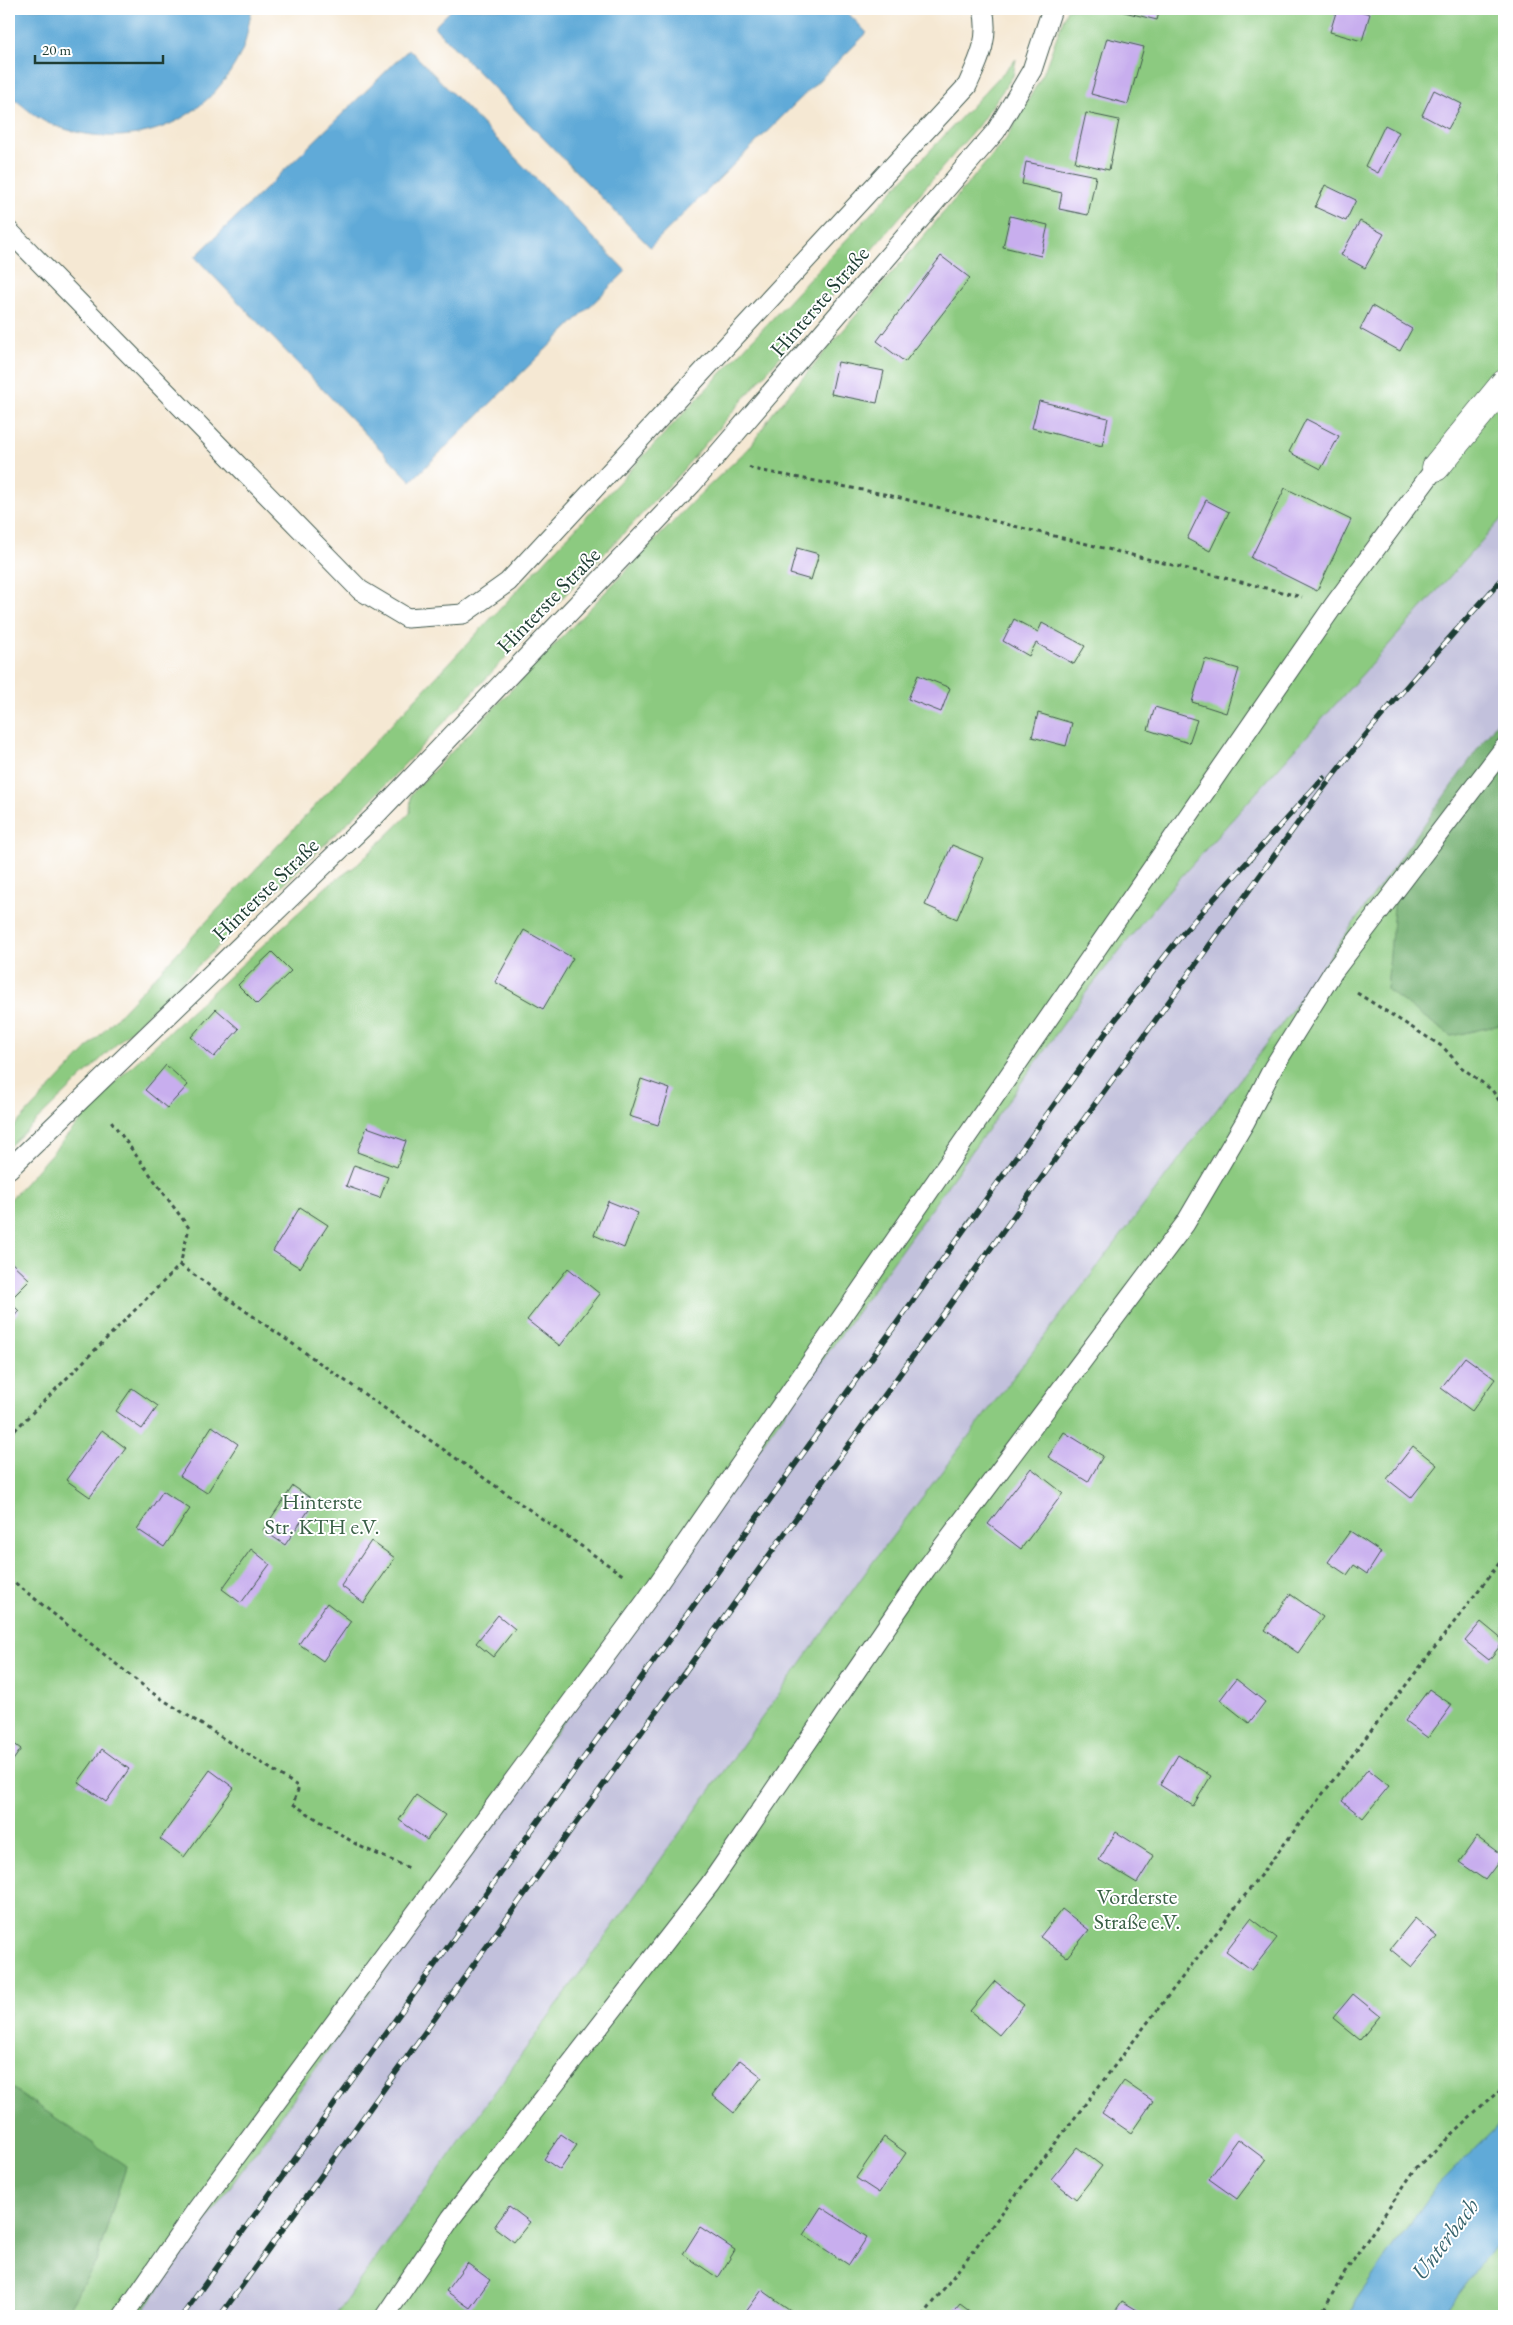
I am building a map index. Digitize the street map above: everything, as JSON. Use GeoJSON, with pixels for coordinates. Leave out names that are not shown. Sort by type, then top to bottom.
{"type":"FeatureCollection","features":[{"type":"Feature","properties":{"kind":"street"},"geometry":{"type":"LineString","coordinates":[[1436,468],[1504,384]]}},
{"type":"Feature","properties":{"kind":"lane"},"geometry":{"type":"LineString","coordinates":[[9,231],[360,590],[407,618],[463,614],[508,582],[967,86],[984,50],[985,19],[983,9]]}},
{"type":"Feature","properties":{"kind":"lane","name":"Hinterste Straße"},"geometry":{"type":"LineString","coordinates":[[9,1169],[376,815],[692,484],[996,131],[1032,70],[1047,10]]}},
{"type":"Feature","properties":{"kind":"lane"},"geometry":{"type":"LineString","coordinates":[[123,2316],[195,2212],[646,1601],[1334,605],[1436,468]]}},
{"type":"Feature","properties":{"kind":"lane"},"geometry":{"type":"LineString","coordinates":[[385,2316],[451,2218],[710,1884],[926,1569],[1185,1224],[1245,1122],[1273,1068],[1333,972],[1504,748]]}},
{"type":"Feature","properties":{"kind":"path"},"geometry":{"type":"LineString","coordinates":[[722,450],[752,469],[884,494],[1334,605]]}},
{"type":"Feature","properties":{"kind":"path"},"geometry":{"type":"LineString","coordinates":[[1333,972],[1364,999],[1443,1047],[1461,1067],[1492,1090],[1504,1108]]}},
{"type":"Feature","properties":{"kind":"path"},"geometry":{"type":"LineString","coordinates":[[9,1436],[180,1265],[189,1228],[90,1091]]}},
{"type":"Feature","properties":{"kind":"path"},"geometry":{"type":"LineString","coordinates":[[180,1265],[637,1585],[646,1601]]}},
{"type":"Feature","properties":{"kind":"path"},"geometry":{"type":"LineString","coordinates":[[923,2316],[1504,1557]]}},
{"type":"Feature","properties":{"kind":"path"},"geometry":{"type":"LineString","coordinates":[[9,1578],[151,1692],[299,1787],[293,1804],[359,1846],[440,1880]]}},
{"type":"Feature","properties":{"kind":"path"},"geometry":{"type":"LineString","coordinates":[[1320,2316],[1342,2277],[1416,2168],[1504,2086]]}},
{"type":"Feature","properties":{"kind":"shaded area"},"geometry":{"type":"Polygon","coordinates":[[[1504,516],[1504,712],[1278,1029],[346,2316],[140,2316],[192,2240],[1084,995],[1161,899],[1504,516]]]}},
{"type":"Feature","properties":{"kind":"green space","name":"Hinterste Str. KTH e.V."},"geometry":{"type":"Polygon","coordinates":[[[1067,9],[1504,9],[1504,516],[1161,899],[1084,995],[192,2240],[140,2316],[64,2316],[96,2262],[126,2166],[9,2086],[9,1201],[117,1080],[327,886],[357,865],[410,813],[411,794],[695,499],[750,447],[772,414],[1006,139],[1043,74],[1067,9]]]}},
{"type":"Feature","properties":{"kind":"green space"},"geometry":{"type":"Polygon","coordinates":[[[1016,59],[1013,76],[978,126],[675,479],[367,804],[9,1147],[9,1132],[1016,59]]]}},
{"type":"Feature","properties":{"kind":"green space"},"geometry":{"type":"Polygon","coordinates":[[[1504,712],[1504,1024],[1451,1036],[1387,990],[1398,861],[1504,712]]]}},
{"type":"Feature","properties":{"kind":"green space","name":"Vorderste Straße e.V."},"geometry":{"type":"Polygon","coordinates":[[[1398,861],[1387,990],[1451,1036],[1504,1024],[1504,2120],[1434,2189],[1356,2300],[1349,2316],[335,2316],[873,1562],[1278,1029],[1398,861]]]}},
{"type":"Feature","properties":{"kind":"green space"},"geometry":{"type":"Polygon","coordinates":[[[9,2086],[126,2166],[96,2262],[64,2316],[9,2316],[9,2086]]]}},
{"type":"Feature","properties":{"kind":"green space"},"geometry":{"type":"Polygon","coordinates":[[[1504,2234],[1504,2316],[1441,2316],[1504,2234]]]}},
{"type":"Feature","properties":{"kind":"water"},"geometry":{"type":"Polygon","coordinates":[[[9,9],[252,9],[241,53],[225,79],[206,100],[185,116],[160,128],[135,134],[107,136],[79,133],[45,122],[13,98],[9,92],[9,9]]]}},
{"type":"Feature","properties":{"kind":"water"},"geometry":{"type":"Polygon","coordinates":[[[452,9],[844,9],[867,33],[650,247],[434,27],[452,9]]]}},
{"type":"Feature","properties":{"kind":"water"},"geometry":{"type":"Polygon","coordinates":[[[409,49],[626,271],[411,481],[195,257],[409,49]]]}},
{"type":"Feature","properties":{"kind":"water","name":"Unterbach"},"geometry":{"type":"Polygon","coordinates":[[[1504,2120],[1504,2234],[1441,2316],[1349,2316],[1356,2300],[1434,2189],[1504,2120]]]}},
{"type":"Feature","properties":{"kind":"building"},"geometry":{"type":"Polygon","coordinates":[[[1112,9],[1160,9],[1157,20],[1112,9]]]}},
{"type":"Feature","properties":{"kind":"building"},"geometry":{"type":"Polygon","coordinates":[[[1337,9],[1353,9],[1370,14],[1362,41],[1330,32],[1337,9]]]}},
{"type":"Feature","properties":{"kind":"building"},"geometry":{"type":"Polygon","coordinates":[[[1107,38],[1144,47],[1128,104],[1091,94],[1107,38]]]}},
{"type":"Feature","properties":{"kind":"building"},"geometry":{"type":"Polygon","coordinates":[[[1434,90],[1462,104],[1448,129],[1422,115],[1434,90]]]}},
{"type":"Feature","properties":{"kind":"building"},"geometry":{"type":"Polygon","coordinates":[[[1086,113],[1119,120],[1109,170],[1075,162],[1086,113]]]}},
{"type":"Feature","properties":{"kind":"building"},"geometry":{"type":"Polygon","coordinates":[[[1385,125],[1399,132],[1378,173],[1365,166],[1385,125]]]}},
{"type":"Feature","properties":{"kind":"building"},"geometry":{"type":"Polygon","coordinates":[[[1026,162],[1096,176],[1088,215],[1059,209],[1062,193],[1022,184],[1026,162]]]}},
{"type":"Feature","properties":{"kind":"building"},"geometry":{"type":"Polygon","coordinates":[[[1325,185],[1356,200],[1346,221],[1315,207],[1325,185]]]}},
{"type":"Feature","properties":{"kind":"building"},"geometry":{"type":"Polygon","coordinates":[[[1010,216],[1048,225],[1041,256],[1003,247],[1010,216]]]}},
{"type":"Feature","properties":{"kind":"building"},"geometry":{"type":"Polygon","coordinates":[[[1360,221],[1384,234],[1365,268],[1341,255],[1360,221]]]}},
{"type":"Feature","properties":{"kind":"building"},"geometry":{"type":"Polygon","coordinates":[[[941,256],[970,278],[905,362],[877,341],[941,256]]]}},
{"type":"Feature","properties":{"kind":"building"},"geometry":{"type":"Polygon","coordinates":[[[1372,306],[1412,329],[1400,351],[1360,329],[1372,306]]]}},
{"type":"Feature","properties":{"kind":"building"},"geometry":{"type":"Polygon","coordinates":[[[838,362],[884,371],[877,403],[831,394],[838,362]]]}},
{"type":"Feature","properties":{"kind":"building"},"geometry":{"type":"Polygon","coordinates":[[[1039,401],[1108,418],[1102,446],[1032,428],[1039,401]]]}},
{"type":"Feature","properties":{"kind":"building"},"geometry":{"type":"Polygon","coordinates":[[[1306,419],[1339,436],[1321,469],[1289,452],[1306,419]]]}},
{"type":"Feature","properties":{"kind":"building"},"geometry":{"type":"Polygon","coordinates":[[[1285,488],[1351,520],[1317,591],[1251,558],[1285,488]]]}},
{"type":"Feature","properties":{"kind":"building"},"geometry":{"type":"Polygon","coordinates":[[[1206,500],[1229,512],[1210,551],[1187,539],[1206,500]]]}},
{"type":"Feature","properties":{"kind":"building"},"geometry":{"type":"Polygon","coordinates":[[[797,548],[819,554],[811,580],[790,574],[797,548]]]}},
{"type":"Feature","properties":{"kind":"building"},"geometry":{"type":"Polygon","coordinates":[[[1014,619],[1038,632],[1042,623],[1085,646],[1074,664],[1036,643],[1029,656],[1003,641],[1014,619]]]}},
{"type":"Feature","properties":{"kind":"building"},"geometry":{"type":"Polygon","coordinates":[[[1205,659],[1239,669],[1226,713],[1192,702],[1205,659]]]}},
{"type":"Feature","properties":{"kind":"building"},"geometry":{"type":"Polygon","coordinates":[[[918,675],[950,688],[941,712],[908,699],[918,675]]]}},
{"type":"Feature","properties":{"kind":"building"},"geometry":{"type":"Polygon","coordinates":[[[1155,707],[1197,720],[1189,743],[1148,730],[1155,707]]]}},
{"type":"Feature","properties":{"kind":"building"},"geometry":{"type":"Polygon","coordinates":[[[1038,713],[1072,723],[1066,746],[1032,737],[1038,713]]]}},
{"type":"Feature","properties":{"kind":"building"},"geometry":{"type":"Polygon","coordinates":[[[952,845],[983,858],[957,919],[925,905],[952,845]]]}},
{"type":"Feature","properties":{"kind":"building"},"geometry":{"type":"Polygon","coordinates":[[[524,930],[573,958],[543,1009],[495,982],[524,930]]]}},
{"type":"Feature","properties":{"kind":"building"},"geometry":{"type":"Polygon","coordinates":[[[272,952],[291,971],[257,1004],[238,985],[272,952]]]}},
{"type":"Feature","properties":{"kind":"building"},"geometry":{"type":"Polygon","coordinates":[[[216,1009],[239,1029],[214,1057],[191,1037],[216,1009]]]}},
{"type":"Feature","properties":{"kind":"building"},"geometry":{"type":"Polygon","coordinates":[[[166,1065],[188,1085],[167,1108],[145,1090],[166,1065]]]}},
{"type":"Feature","properties":{"kind":"building"},"geometry":{"type":"Polygon","coordinates":[[[641,1079],[670,1089],[658,1125],[629,1116],[641,1079]]]}},
{"type":"Feature","properties":{"kind":"building"},"geometry":{"type":"Polygon","coordinates":[[[367,1127],[406,1141],[397,1167],[357,1152],[367,1127]]]}},
{"type":"Feature","properties":{"kind":"building"},"geometry":{"type":"Polygon","coordinates":[[[354,1165],[388,1177],[380,1198],[346,1186],[354,1165]]]}},
{"type":"Feature","properties":{"kind":"building"},"geometry":{"type":"Polygon","coordinates":[[[608,1201],[638,1213],[624,1248],[594,1235],[608,1201]]]}},
{"type":"Feature","properties":{"kind":"building"},"geometry":{"type":"Polygon","coordinates":[[[300,1207],[328,1225],[300,1268],[273,1251],[300,1207]]]}},
{"type":"Feature","properties":{"kind":"building"},"geometry":{"type":"Polygon","coordinates":[[[9,1260],[30,1280],[9,1301],[9,1260]]]}},
{"type":"Feature","properties":{"kind":"building"},"geometry":{"type":"Polygon","coordinates":[[[568,1268],[600,1294],[560,1346],[527,1320],[568,1268]]]}},
{"type":"Feature","properties":{"kind":"building"},"geometry":{"type":"Polygon","coordinates":[[[9,1301],[19,1311],[9,1322],[9,1301]]]}},
{"type":"Feature","properties":{"kind":"building"},"geometry":{"type":"Polygon","coordinates":[[[1465,1357],[1495,1379],[1472,1411],[1441,1388],[1465,1357]]]}},
{"type":"Feature","properties":{"kind":"building"},"geometry":{"type":"Polygon","coordinates":[[[132,1388],[158,1406],[142,1429],[116,1411],[132,1388]]]}},
{"type":"Feature","properties":{"kind":"building"},"geometry":{"type":"Polygon","coordinates":[[[212,1426],[238,1444],[207,1493],[180,1476],[212,1426]]]}},
{"type":"Feature","properties":{"kind":"building"},"geometry":{"type":"Polygon","coordinates":[[[102,1430],[126,1448],[90,1497],[66,1480],[102,1430]]]}},
{"type":"Feature","properties":{"kind":"building"},"geometry":{"type":"Polygon","coordinates":[[[1064,1432],[1103,1456],[1088,1482],[1048,1457],[1064,1432]]]}},
{"type":"Feature","properties":{"kind":"building"},"geometry":{"type":"Polygon","coordinates":[[[1413,1446],[1437,1465],[1411,1498],[1387,1479],[1413,1446]]]}},
{"type":"Feature","properties":{"kind":"building"},"geometry":{"type":"Polygon","coordinates":[[[1031,1468],[1063,1493],[1021,1549],[988,1524],[1031,1468]]]}},
{"type":"Feature","properties":{"kind":"building"},"geometry":{"type":"Polygon","coordinates":[[[293,1486],[315,1501],[285,1545],[263,1530],[293,1486]]]}},
{"type":"Feature","properties":{"kind":"building"},"geometry":{"type":"Polygon","coordinates":[[[163,1491],[190,1509],[164,1547],[137,1529],[163,1491]]]}},
{"type":"Feature","properties":{"kind":"building"},"geometry":{"type":"Polygon","coordinates":[[[1350,1531],[1381,1552],[1367,1574],[1354,1565],[1347,1575],[1328,1562],[1350,1531]]]}},
{"type":"Feature","properties":{"kind":"building"},"geometry":{"type":"Polygon","coordinates":[[[371,1541],[395,1558],[364,1603],[341,1586],[371,1541]]]}},
{"type":"Feature","properties":{"kind":"building"},"geometry":{"type":"Polygon","coordinates":[[[251,1549],[270,1564],[241,1603],[222,1589],[251,1549]]]}},
{"type":"Feature","properties":{"kind":"building"},"geometry":{"type":"Polygon","coordinates":[[[1290,1594],[1323,1617],[1298,1653],[1265,1630],[1290,1594]]]}},
{"type":"Feature","properties":{"kind":"building"},"geometry":{"type":"Polygon","coordinates":[[[327,1603],[351,1621],[323,1661],[299,1644],[327,1603]]]}},
{"type":"Feature","properties":{"kind":"building"},"geometry":{"type":"Polygon","coordinates":[[[498,1615],[515,1629],[493,1657],[476,1643],[498,1615]]]}},
{"type":"Feature","properties":{"kind":"building"},"geometry":{"type":"Polygon","coordinates":[[[1481,1622],[1504,1641],[1489,1660],[1465,1641],[1481,1622]]]}},
{"type":"Feature","properties":{"kind":"building"},"geometry":{"type":"Polygon","coordinates":[[[1236,1679],[1265,1702],[1249,1723],[1220,1700],[1236,1679]]]}},
{"type":"Feature","properties":{"kind":"building"},"geometry":{"type":"Polygon","coordinates":[[[1429,1689],[1452,1705],[1428,1738],[1405,1721],[1429,1689]]]}},
{"type":"Feature","properties":{"kind":"building"},"geometry":{"type":"Polygon","coordinates":[[[9,1740],[21,1749],[9,1766],[9,1740]]]}},
{"type":"Feature","properties":{"kind":"building"},"geometry":{"type":"Polygon","coordinates":[[[102,1749],[129,1769],[106,1802],[78,1782],[102,1749]]]}},
{"type":"Feature","properties":{"kind":"building"},"geometry":{"type":"Polygon","coordinates":[[[1178,1755],[1211,1776],[1193,1806],[1160,1785],[1178,1755]]]}},
{"type":"Feature","properties":{"kind":"building"},"geometry":{"type":"Polygon","coordinates":[[[1368,1769],[1389,1786],[1363,1818],[1342,1801],[1368,1769]]]}},
{"type":"Feature","properties":{"kind":"building"},"geometry":{"type":"Polygon","coordinates":[[[210,1770],[234,1788],[184,1857],[160,1839],[210,1770]]]}},
{"type":"Feature","properties":{"kind":"building"},"geometry":{"type":"Polygon","coordinates":[[[416,1795],[445,1815],[427,1840],[399,1820],[416,1795]]]}},
{"type":"Feature","properties":{"kind":"building"},"geometry":{"type":"Polygon","coordinates":[[[1116,1832],[1154,1856],[1137,1883],[1099,1860],[1116,1832]]]}},
{"type":"Feature","properties":{"kind":"building"},"geometry":{"type":"Polygon","coordinates":[[[1477,1837],[1503,1856],[1485,1880],[1459,1862],[1477,1837]]]}},
{"type":"Feature","properties":{"kind":"building"},"geometry":{"type":"Polygon","coordinates":[[[1062,1909],[1089,1930],[1067,1957],[1040,1937],[1062,1909]]]}},
{"type":"Feature","properties":{"kind":"building"},"geometry":{"type":"Polygon","coordinates":[[[1251,1918],[1277,1938],[1252,1970],[1226,1951],[1251,1918]]]}},
{"type":"Feature","properties":{"kind":"building"},"geometry":{"type":"Polygon","coordinates":[[[1415,1918],[1437,1937],[1412,1967],[1390,1949],[1415,1918]]]}},
{"type":"Feature","properties":{"kind":"building"},"geometry":{"type":"Polygon","coordinates":[[[995,1981],[1024,2005],[999,2035],[970,2011],[995,1981]]]}},
{"type":"Feature","properties":{"kind":"building"},"geometry":{"type":"Polygon","coordinates":[[[1353,1994],[1380,2016],[1360,2040],[1333,2018],[1353,1994]]]}},
{"type":"Feature","properties":{"kind":"building"},"geometry":{"type":"Polygon","coordinates":[[[740,2060],[762,2077],[734,2113],[712,2095],[740,2060]]]}},
{"type":"Feature","properties":{"kind":"building"},"geometry":{"type":"Polygon","coordinates":[[[1124,2081],[1153,2101],[1131,2133],[1102,2113],[1124,2081]]]}},
{"type":"Feature","properties":{"kind":"building"},"geometry":{"type":"Polygon","coordinates":[[[561,2134],[577,2145],[560,2170],[544,2159],[561,2134]]]}},
{"type":"Feature","properties":{"kind":"building"},"geometry":{"type":"Polygon","coordinates":[[[884,2137],[906,2153],[879,2193],[856,2178],[884,2137]]]}},
{"type":"Feature","properties":{"kind":"building"},"geometry":{"type":"Polygon","coordinates":[[[1238,2139],[1266,2160],[1237,2199],[1209,2179],[1238,2139]]]}},
{"type":"Feature","properties":{"kind":"building"},"geometry":{"type":"Polygon","coordinates":[[[1077,2147],[1102,2166],[1076,2199],[1051,2179],[1077,2147]]]}},
{"type":"Feature","properties":{"kind":"building"},"geometry":{"type":"Polygon","coordinates":[[[509,2206],[530,2222],[514,2242],[494,2227],[509,2206]]]}},
{"type":"Feature","properties":{"kind":"building"},"geometry":{"type":"Polygon","coordinates":[[[821,2207],[867,2237],[849,2265],[803,2235],[821,2207]]]}},
{"type":"Feature","properties":{"kind":"building"},"geometry":{"type":"Polygon","coordinates":[[[700,2227],[735,2250],[718,2278],[683,2254],[700,2227]]]}},
{"type":"Feature","properties":{"kind":"building"},"geometry":{"type":"Polygon","coordinates":[[[467,2263],[490,2280],[470,2308],[446,2291],[467,2263]]]}},
{"type":"Feature","properties":{"kind":"building"},"geometry":{"type":"Polygon","coordinates":[[[762,2290],[796,2314],[794,2316],[743,2316],[762,2290]]]}},
{"type":"Feature","properties":{"kind":"building"},"geometry":{"type":"Polygon","coordinates":[[[1122,2301],[1147,2316],[1112,2316],[1122,2301]]]}},
{"type":"Feature","properties":{"kind":"building"},"geometry":{"type":"Polygon","coordinates":[[[960,2304],[976,2316],[950,2316],[960,2304]]]}},
{"type":"Feature","properties":{"kind":"railway"},"geometry":{"type":"LineString","coordinates":[[220,2316],[1310,806],[1380,718],[1504,577]]}},
{"type":"Feature","properties":{"kind":"railway"},"geometry":{"type":"LineString","coordinates":[[182,2316],[1115,1020],[1184,932],[1323,778]]}}]}
